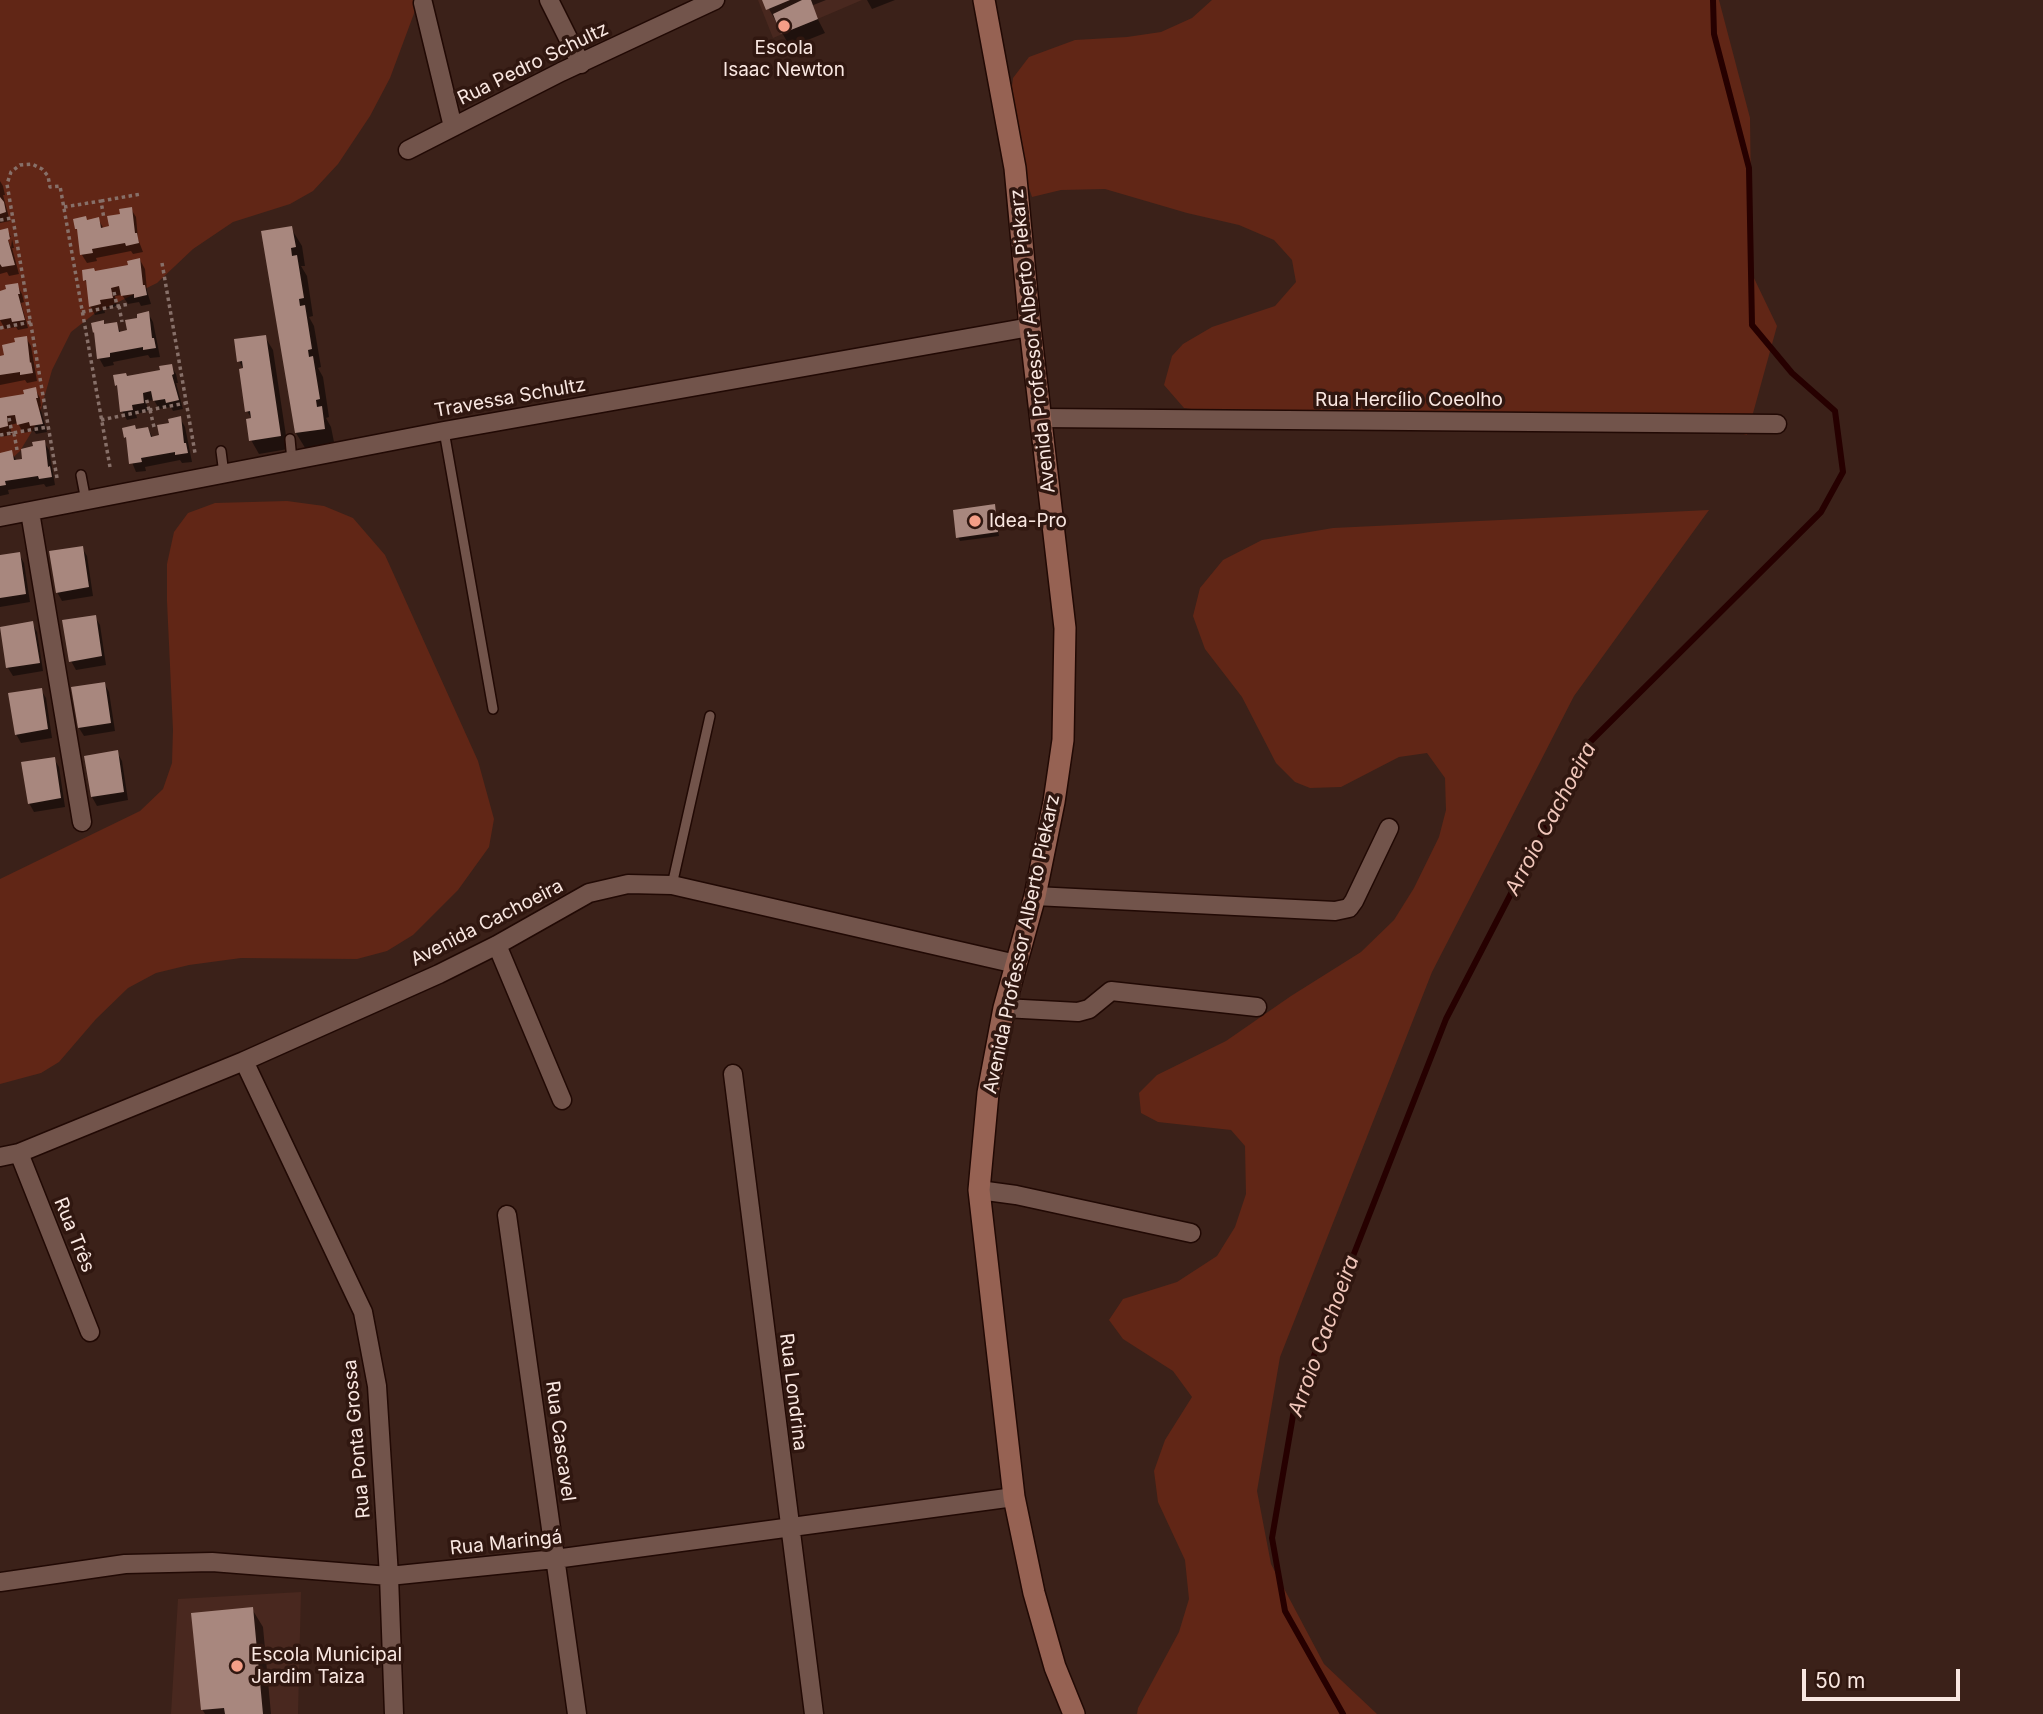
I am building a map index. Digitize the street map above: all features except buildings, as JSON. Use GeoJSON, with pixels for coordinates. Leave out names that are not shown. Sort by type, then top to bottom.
{"type":"FeatureCollection","features":[{"type":"Feature","properties":{"kind":"main road","name":"Avenida Professor Alberto Piekarz"},"geometry":{"type":"LineString","coordinates":[[984,0],[1015,168],[1030,327],[1065,628],[1063,740],[1054,802],[1035,896],[1004,1007],[988,1093],[979,1190],[1014,1497],[1034,1593],[1055,1667],[1074,1714]]}},
{"type":"Feature","properties":{"kind":"street"},"geometry":{"type":"LineString","coordinates":[[549,0],[581,64]]}},
{"type":"Feature","properties":{"kind":"street","name":"Rua Pedro Schultz"},"geometry":{"type":"LineString","coordinates":[[408,150],[715,0]]}},
{"type":"Feature","properties":{"kind":"street"},"geometry":{"type":"LineString","coordinates":[[423,4],[453,127]]}},
{"type":"Feature","properties":{"kind":"street","name":"Travessa Schultz"},"geometry":{"type":"LineString","coordinates":[[0,517],[443,431],[1030,327]]}},
{"type":"Feature","properties":{"kind":"street","name":"Rua Hercílio Coeolho"},"geometry":{"type":"LineString","coordinates":[[1041,418],[1777,424]]}},
{"type":"Feature","properties":{"kind":"street"},"geometry":{"type":"LineString","coordinates":[[30,512],[82,822]]}},
{"type":"Feature","properties":{"kind":"street"},"geometry":{"type":"LineString","coordinates":[[1035,896],[1335,911],[1349,908],[1354,901],[1389,828]]}},
{"type":"Feature","properties":{"kind":"street","name":"Avenida Cachoeira"},"geometry":{"type":"LineString","coordinates":[[0,1157],[19,1153],[244,1060],[439,974],[589,893],[628,884],[672,885],[1016,964]]}},
{"type":"Feature","properties":{"kind":"street"},"geometry":{"type":"LineString","coordinates":[[497,945],[562,1100]]}},
{"type":"Feature","properties":{"kind":"street"},"geometry":{"type":"LineString","coordinates":[[1004,1007],[1078,1012],[1089,1009],[1111,991],[1257,1007]]}},
{"type":"Feature","properties":{"kind":"street","name":"Rua Ponta Grossa"},"geometry":{"type":"LineString","coordinates":[[244,1060],[363,1312],[377,1386],[390,1576],[394,1714]]}},
{"type":"Feature","properties":{"kind":"street","name":"Rua Londrina"},"geometry":{"type":"LineString","coordinates":[[733,1074],[814,1714]]}},
{"type":"Feature","properties":{"kind":"street","name":"Rua Três"},"geometry":{"type":"LineString","coordinates":[[19,1153],[90,1332]]}},
{"type":"Feature","properties":{"kind":"street"},"geometry":{"type":"LineString","coordinates":[[979,1190],[1016,1195],[1191,1233]]}},
{"type":"Feature","properties":{"kind":"street","name":"Rua Cascavel"},"geometry":{"type":"LineString","coordinates":[[508,1215],[577,1714]]}},
{"type":"Feature","properties":{"kind":"street","name":"Rua Maringá"},"geometry":{"type":"LineString","coordinates":[[0,1582],[125,1564],[199,1562],[390,1576],[555,1559],[1014,1497]]}},
{"type":"Feature","properties":{"kind":"lane"},"geometry":{"type":"LineString","coordinates":[[443,431],[493,709]]}},
{"type":"Feature","properties":{"kind":"lane"},"geometry":{"type":"LineString","coordinates":[[290,439],[292,461]]}},
{"type":"Feature","properties":{"kind":"lane"},"geometry":{"type":"LineString","coordinates":[[220,451],[224,474]]}},
{"type":"Feature","properties":{"kind":"lane"},"geometry":{"type":"LineString","coordinates":[[82,475],[86,501]]}},
{"type":"Feature","properties":{"kind":"lane"},"geometry":{"type":"LineString","coordinates":[[672,885],[710,716]]}},
{"type":"Feature","properties":{"kind":"path"},"geometry":{"type":"LineString","coordinates":[[57,478],[7,184],[11,172],[20,165],[32,164],[42,169],[48,176],[50,187],[60,186],[110,467]]}},
{"type":"Feature","properties":{"kind":"path"},"geometry":{"type":"LineString","coordinates":[[64,207],[141,194]]}},
{"type":"Feature","properties":{"kind":"path"},"geometry":{"type":"LineString","coordinates":[[101,201],[104,219]]}},
{"type":"Feature","properties":{"kind":"path"},"geometry":{"type":"LineString","coordinates":[[0,220],[12,218]]}},
{"type":"Feature","properties":{"kind":"path"},"geometry":{"type":"LineString","coordinates":[[162,263],[195,453]]}},
{"type":"Feature","properties":{"kind":"path"},"geometry":{"type":"LineString","coordinates":[[114,292],[122,322]]}},
{"type":"Feature","properties":{"kind":"path"},"geometry":{"type":"LineString","coordinates":[[82,312],[130,304]]}},
{"type":"Feature","properties":{"kind":"path"},"geometry":{"type":"LineString","coordinates":[[0,328],[31,322]]}},
{"type":"Feature","properties":{"kind":"path"},"geometry":{"type":"LineString","coordinates":[[146,397],[154,427]]}},
{"type":"Feature","properties":{"kind":"path"},"geometry":{"type":"LineString","coordinates":[[101,420],[186,403]]}},
{"type":"Feature","properties":{"kind":"path"},"geometry":{"type":"LineString","coordinates":[[9,418],[17,450]]}},
{"type":"Feature","properties":{"kind":"path"},"geometry":{"type":"LineString","coordinates":[[0,435],[48,427]]}},
{"type":"Feature","properties":{"kind":"shaded area"},"geometry":{"type":"Polygon","coordinates":[[[0,0],[419,0],[390,78],[370,116],[338,164],[313,191],[290,204],[233,222],[193,249],[157,283],[94,314],[71,332],[52,370],[37,423],[20,451],[0,470],[0,0]]]}},
{"type":"Feature","properties":{"kind":"shaded area","name":"Escola Isaac Newton"},"geometry":{"type":"Polygon","coordinates":[[[758,0],[862,0],[773,38],[758,0]]]}},
{"type":"Feature","properties":{"kind":"shaded area"},"geometry":{"type":"Polygon","coordinates":[[[1212,0],[1719,0],[1750,118],[1752,274],[1777,326],[1747,435],[1709,425],[1218,413],[1184,408],[1164,385],[1172,356],[1183,344],[1212,327],[1275,306],[1296,282],[1292,260],[1274,240],[1239,225],[1105,189],[1061,190],[1032,197],[1017,153],[1009,111],[1013,78],[1029,57],[1075,40],[1161,32],[1192,18],[1212,0]]]}},
{"type":"Feature","properties":{"kind":"shaded area"},"geometry":{"type":"Polygon","coordinates":[[[287,501],[324,506],[353,518],[385,555],[478,761],[494,819],[489,847],[458,890],[413,935],[387,951],[357,959],[241,958],[189,965],[156,973],[128,988],[96,1019],[59,1062],[41,1073],[0,1084],[0,879],[140,811],[163,789],[172,763],[167,564],[174,532],[188,513],[215,503],[287,501]]]}},
{"type":"Feature","properties":{"kind":"shaded area"},"geometry":{"type":"Polygon","coordinates":[[[1709,510],[1574,696],[1432,972],[1280,1357],[1257,1491],[1271,1564],[1324,1664],[1377,1714],[1137,1714],[1179,1632],[1189,1599],[1185,1560],[1158,1502],[1154,1471],[1165,1440],[1192,1397],[1173,1371],[1123,1339],[1109,1320],[1123,1299],[1177,1282],[1217,1256],[1235,1227],[1246,1194],[1245,1146],[1231,1130],[1158,1122],[1141,1113],[1139,1093],[1157,1075],[1226,1041],[1361,952],[1394,920],[1414,888],[1439,837],[1446,810],[1445,778],[1427,753],[1399,757],[1341,787],[1310,788],[1295,782],[1276,763],[1242,697],[1205,649],[1193,616],[1200,588],[1223,560],[1262,540],[1333,528],[1709,510]]]}},
{"type":"Feature","properties":{"kind":"shaded area","name":"Escola Municipal Jardim Taiza"},"geometry":{"type":"Polygon","coordinates":[[[301,1592],[298,1714],[171,1714],[178,1599],[301,1592]]]}},
{"type":"Feature","properties":{"kind":"waterway","name":"Arroio Cachoeira"},"geometry":{"type":"LineString","coordinates":[[1343,1714],[1285,1611],[1272,1538],[1295,1404],[1446,1019],[1589,743],[1821,512],[1843,472],[1835,411],[1792,373],[1752,325],[1749,168],[1714,34],[1713,0]]}},
{"type":"Feature","properties":{"kind":"place","name":"Escola Isaac Newton"},"geometry":{"type":"Point","coordinates":[784,26]}},
{"type":"Feature","properties":{"kind":"place","name":"Idea-Pro"},"geometry":{"type":"Point","coordinates":[975,521]}},
{"type":"Feature","properties":{"kind":"place","name":"Escola Municipal Jardim Taiza"},"geometry":{"type":"Point","coordinates":[237,1666]}}]}
